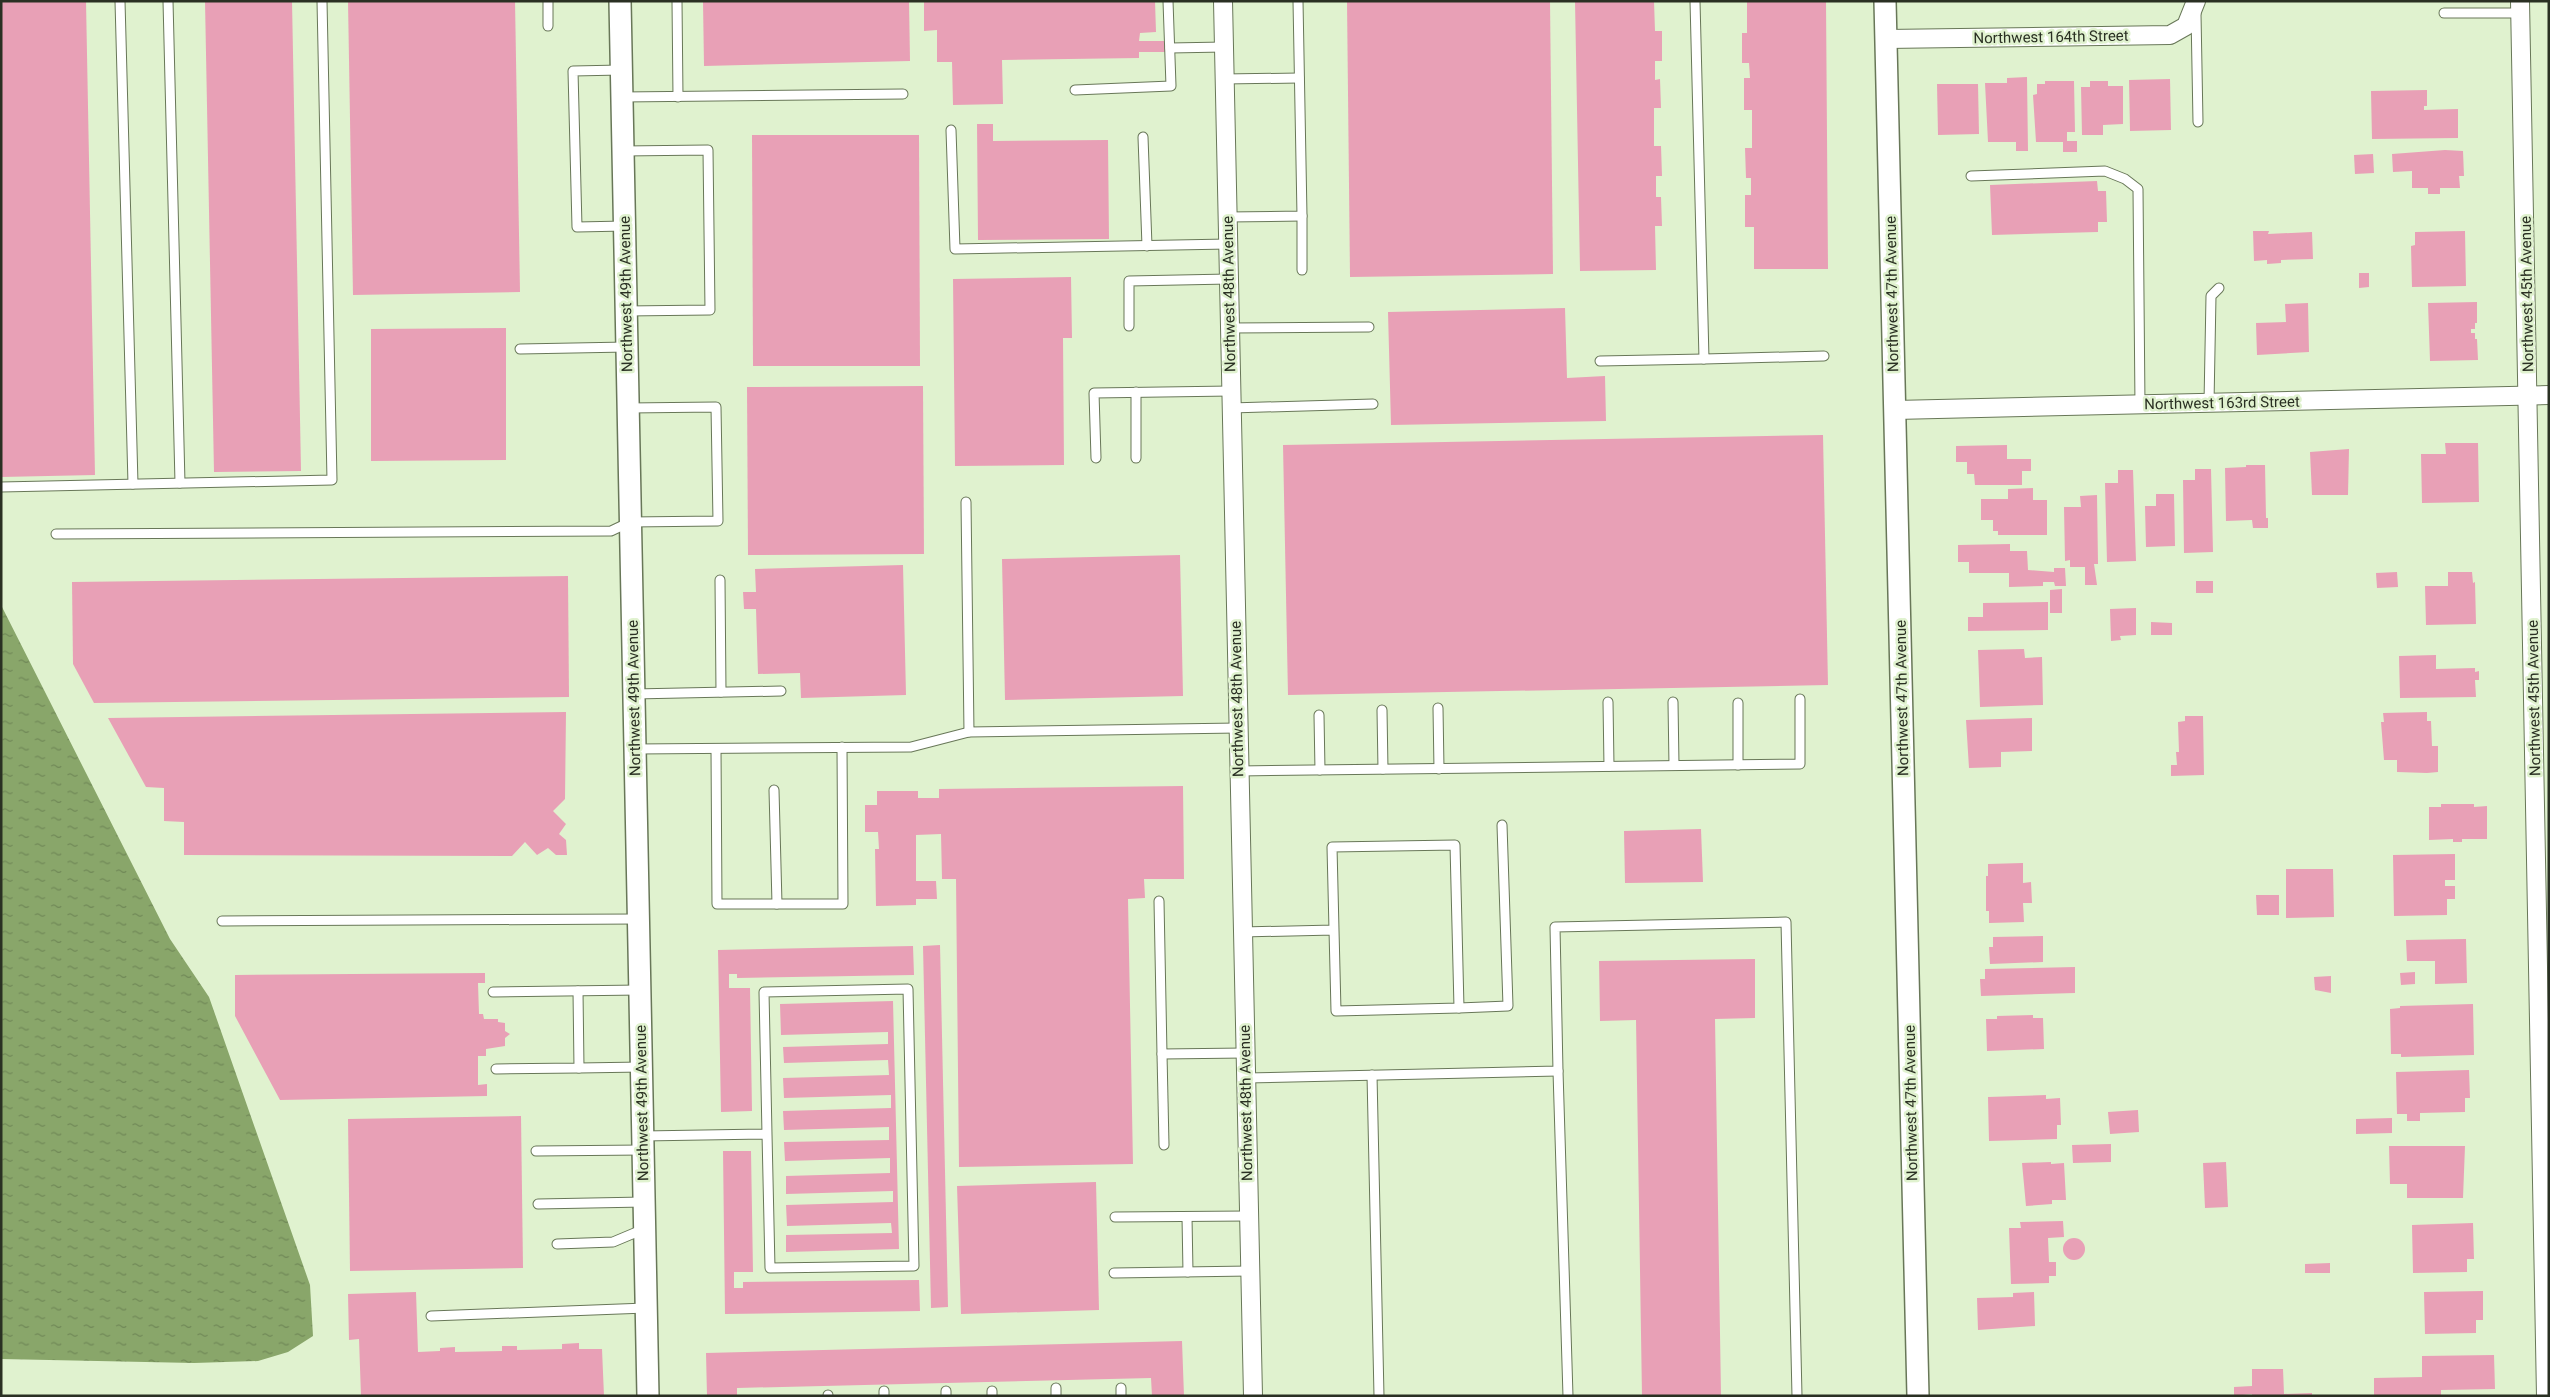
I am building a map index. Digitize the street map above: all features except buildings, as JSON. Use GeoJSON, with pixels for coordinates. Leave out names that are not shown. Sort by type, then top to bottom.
{"type":"FeatureCollection","features":[{"type":"Feature","properties":{"kind":"street","name":"Northwest 49th Avenue"},"geometry":{"type":"LineString","coordinates":[[620,1],[648,1396]]}},
{"type":"Feature","properties":{"kind":"street","name":"Northwest 48th Avenue"},"geometry":{"type":"LineString","coordinates":[[1223,1],[1252,1396]]}},
{"type":"Feature","properties":{"kind":"street","name":"Northwest 47th Avenue"},"geometry":{"type":"LineString","coordinates":[[1885,1],[1918,1396]]}},
{"type":"Feature","properties":{"kind":"street","name":"Northwest 164th Street"},"geometry":{"type":"LineString","coordinates":[[1886,39],[2170,35],[2186,26],[2196,4]]}},
{"type":"Feature","properties":{"kind":"street","name":"Northwest 45th Avenue"},"geometry":{"type":"LineString","coordinates":[[2521,7],[2546,1396]]}},
{"type":"Feature","properties":{"kind":"street","name":"Northwest 163rd Street"},"geometry":{"type":"LineString","coordinates":[[1895,410],[2549,395]]}},
{"type":"Feature","properties":{"kind":"lane"},"geometry":{"type":"LineString","coordinates":[[120,1],[133,484]]}},
{"type":"Feature","properties":{"kind":"lane"},"geometry":{"type":"LineString","coordinates":[[168,1],[180,483]]}},
{"type":"Feature","properties":{"kind":"lane"},"geometry":{"type":"LineString","coordinates":[[1,487],[332,480],[322,1]]}},
{"type":"Feature","properties":{"kind":"lane"},"geometry":{"type":"LineString","coordinates":[[548,1],[548,26]]}},
{"type":"Feature","properties":{"kind":"lane"},"geometry":{"type":"LineString","coordinates":[[676,1],[678,97]]}},
{"type":"Feature","properties":{"kind":"lane"},"geometry":{"type":"LineString","coordinates":[[1075,90],[1171,86],[1168,1]]}},
{"type":"Feature","properties":{"kind":"lane"},"geometry":{"type":"LineString","coordinates":[[1298,1],[1302,270]]}},
{"type":"Feature","properties":{"kind":"lane"},"geometry":{"type":"LineString","coordinates":[[1695,1],[1704,359]]}},
{"type":"Feature","properties":{"kind":"lane"},"geometry":{"type":"LineString","coordinates":[[2196,4],[2198,122]]}},
{"type":"Feature","properties":{"kind":"lane"},"geometry":{"type":"LineString","coordinates":[[2444,13],[2521,7]]}},
{"type":"Feature","properties":{"kind":"lane"},"geometry":{"type":"LineString","coordinates":[[1170,48],[1224,47]]}},
{"type":"Feature","properties":{"kind":"lane"},"geometry":{"type":"LineString","coordinates":[[621,70],[573,71],[577,227],[625,226]]}},
{"type":"Feature","properties":{"kind":"lane"},"geometry":{"type":"LineString","coordinates":[[1224,80],[1299,78]]}},
{"type":"Feature","properties":{"kind":"lane"},"geometry":{"type":"LineString","coordinates":[[622,97],[903,94]]}},
{"type":"Feature","properties":{"kind":"lane"},"geometry":{"type":"LineString","coordinates":[[951,130],[955,249],[1228,244]]}},
{"type":"Feature","properties":{"kind":"lane"},"geometry":{"type":"LineString","coordinates":[[1143,137],[1146,246]]}},
{"type":"Feature","properties":{"kind":"lane"},"geometry":{"type":"LineString","coordinates":[[623,150],[708,150],[710,310],[626,311]]}},
{"type":"Feature","properties":{"kind":"lane"},"geometry":{"type":"LineString","coordinates":[[1970,176],[2105,171],[2125,179],[2138,189],[2140,404]]}},
{"type":"Feature","properties":{"kind":"lane"},"geometry":{"type":"LineString","coordinates":[[1227,217],[1302,216]]}},
{"type":"Feature","properties":{"kind":"lane"},"geometry":{"type":"LineString","coordinates":[[1129,326],[1129,281],[1229,279]]}},
{"type":"Feature","properties":{"kind":"lane"},"geometry":{"type":"LineString","coordinates":[[2209,403],[2211,296],[2219,288]]}},
{"type":"Feature","properties":{"kind":"lane"},"geometry":{"type":"LineString","coordinates":[[1230,328],[1369,327]]}},
{"type":"Feature","properties":{"kind":"lane"},"geometry":{"type":"LineString","coordinates":[[520,349],[627,347]]}},
{"type":"Feature","properties":{"kind":"lane"},"geometry":{"type":"LineString","coordinates":[[1600,362],[1824,356]]}},
{"type":"Feature","properties":{"kind":"lane"},"geometry":{"type":"LineString","coordinates":[[1096,458],[1094,392],[1136,392],[1231,400],[1373,404]]}},
{"type":"Feature","properties":{"kind":"lane"},"geometry":{"type":"LineString","coordinates":[[1136,392],[1136,458]]}},
{"type":"Feature","properties":{"kind":"lane"},"geometry":{"type":"LineString","coordinates":[[56,534],[611,531],[630,522],[718,520],[716,407],[628,408]]}},
{"type":"Feature","properties":{"kind":"lane"},"geometry":{"type":"LineString","coordinates":[[966,502],[969,732]]}},
{"type":"Feature","properties":{"kind":"lane"},"geometry":{"type":"LineString","coordinates":[[720,580],[721,692]]}},
{"type":"Feature","properties":{"kind":"lane"},"geometry":{"type":"LineString","coordinates":[[634,694],[781,691]]}},
{"type":"Feature","properties":{"kind":"lane"},"geometry":{"type":"LineString","coordinates":[[1239,771],[1800,764],[1800,699]]}},
{"type":"Feature","properties":{"kind":"lane"},"geometry":{"type":"LineString","coordinates":[[1608,702],[1609,766]]}},
{"type":"Feature","properties":{"kind":"lane"},"geometry":{"type":"LineString","coordinates":[[1673,702],[1674,766]]}},
{"type":"Feature","properties":{"kind":"lane"},"geometry":{"type":"LineString","coordinates":[[1738,704],[1738,764]]}},
{"type":"Feature","properties":{"kind":"lane"},"geometry":{"type":"LineString","coordinates":[[1438,708],[1438,769]]}},
{"type":"Feature","properties":{"kind":"lane"},"geometry":{"type":"LineString","coordinates":[[1382,710],[1383,769]]}},
{"type":"Feature","properties":{"kind":"lane"},"geometry":{"type":"LineString","coordinates":[[1319,715],[1320,770]]}},
{"type":"Feature","properties":{"kind":"lane"},"geometry":{"type":"LineString","coordinates":[[635,749],[911,747],[969,732],[1238,728]]}},
{"type":"Feature","properties":{"kind":"lane"},"geometry":{"type":"LineString","coordinates":[[716,749],[717,904],[843,904],[842,748]]}},
{"type":"Feature","properties":{"kind":"lane"},"geometry":{"type":"LineString","coordinates":[[774,790],[777,904]]}},
{"type":"Feature","properties":{"kind":"lane"},"geometry":{"type":"LineString","coordinates":[[1458,1008],[1455,844],[1332,847],[1336,1011],[1458,1008],[1508,1006],[1502,825]]}},
{"type":"Feature","properties":{"kind":"lane"},"geometry":{"type":"LineString","coordinates":[[1159,901],[1164,1145]]}},
{"type":"Feature","properties":{"kind":"lane"},"geometry":{"type":"LineString","coordinates":[[222,921],[638,919]]}},
{"type":"Feature","properties":{"kind":"lane"},"geometry":{"type":"LineString","coordinates":[[1568,1396],[1555,927],[1786,922],[1797,1396]]}},
{"type":"Feature","properties":{"kind":"lane"},"geometry":{"type":"LineString","coordinates":[[1242,932],[1334,930]]}},
{"type":"Feature","properties":{"kind":"lane"},"geometry":{"type":"LineString","coordinates":[[908,989],[914,1266],[770,1268],[767,1134],[764,992],[908,989]]}},
{"type":"Feature","properties":{"kind":"lane"},"geometry":{"type":"LineString","coordinates":[[493,992],[640,990]]}},
{"type":"Feature","properties":{"kind":"lane"},"geometry":{"type":"LineString","coordinates":[[578,991],[580,1068]]}},
{"type":"Feature","properties":{"kind":"lane"},"geometry":{"type":"LineString","coordinates":[[1162,1054],[1245,1053]]}},
{"type":"Feature","properties":{"kind":"lane"},"geometry":{"type":"LineString","coordinates":[[496,1069],[642,1067]]}},
{"type":"Feature","properties":{"kind":"lane"},"geometry":{"type":"LineString","coordinates":[[1246,1078],[1558,1071]]}},
{"type":"Feature","properties":{"kind":"lane"},"geometry":{"type":"LineString","coordinates":[[1372,1075],[1379,1396]]}},
{"type":"Feature","properties":{"kind":"lane"},"geometry":{"type":"LineString","coordinates":[[536,1151],[767,1134]]}},
{"type":"Feature","properties":{"kind":"lane"},"geometry":{"type":"LineString","coordinates":[[538,1204],[644,1202]]}},
{"type":"Feature","properties":{"kind":"lane"},"geometry":{"type":"LineString","coordinates":[[1114,1217],[1248,1216]]}},
{"type":"Feature","properties":{"kind":"lane"},"geometry":{"type":"LineString","coordinates":[[1187,1217],[1188,1272]]}},
{"type":"Feature","properties":{"kind":"lane"},"geometry":{"type":"LineString","coordinates":[[557,1244],[613,1242],[645,1229]]}},
{"type":"Feature","properties":{"kind":"lane"},"geometry":{"type":"LineString","coordinates":[[1114,1273],[1250,1271]]}},
{"type":"Feature","properties":{"kind":"lane"},"geometry":{"type":"LineString","coordinates":[[430,1316],[646,1308]]}},
{"type":"Feature","properties":{"kind":"water"},"geometry":{"type":"Polygon","coordinates":[[[1,605],[170,939],[209,997],[310,1285],[313,1336],[288,1352],[258,1361],[194,1363],[1,1359],[1,605]]]}}]}
